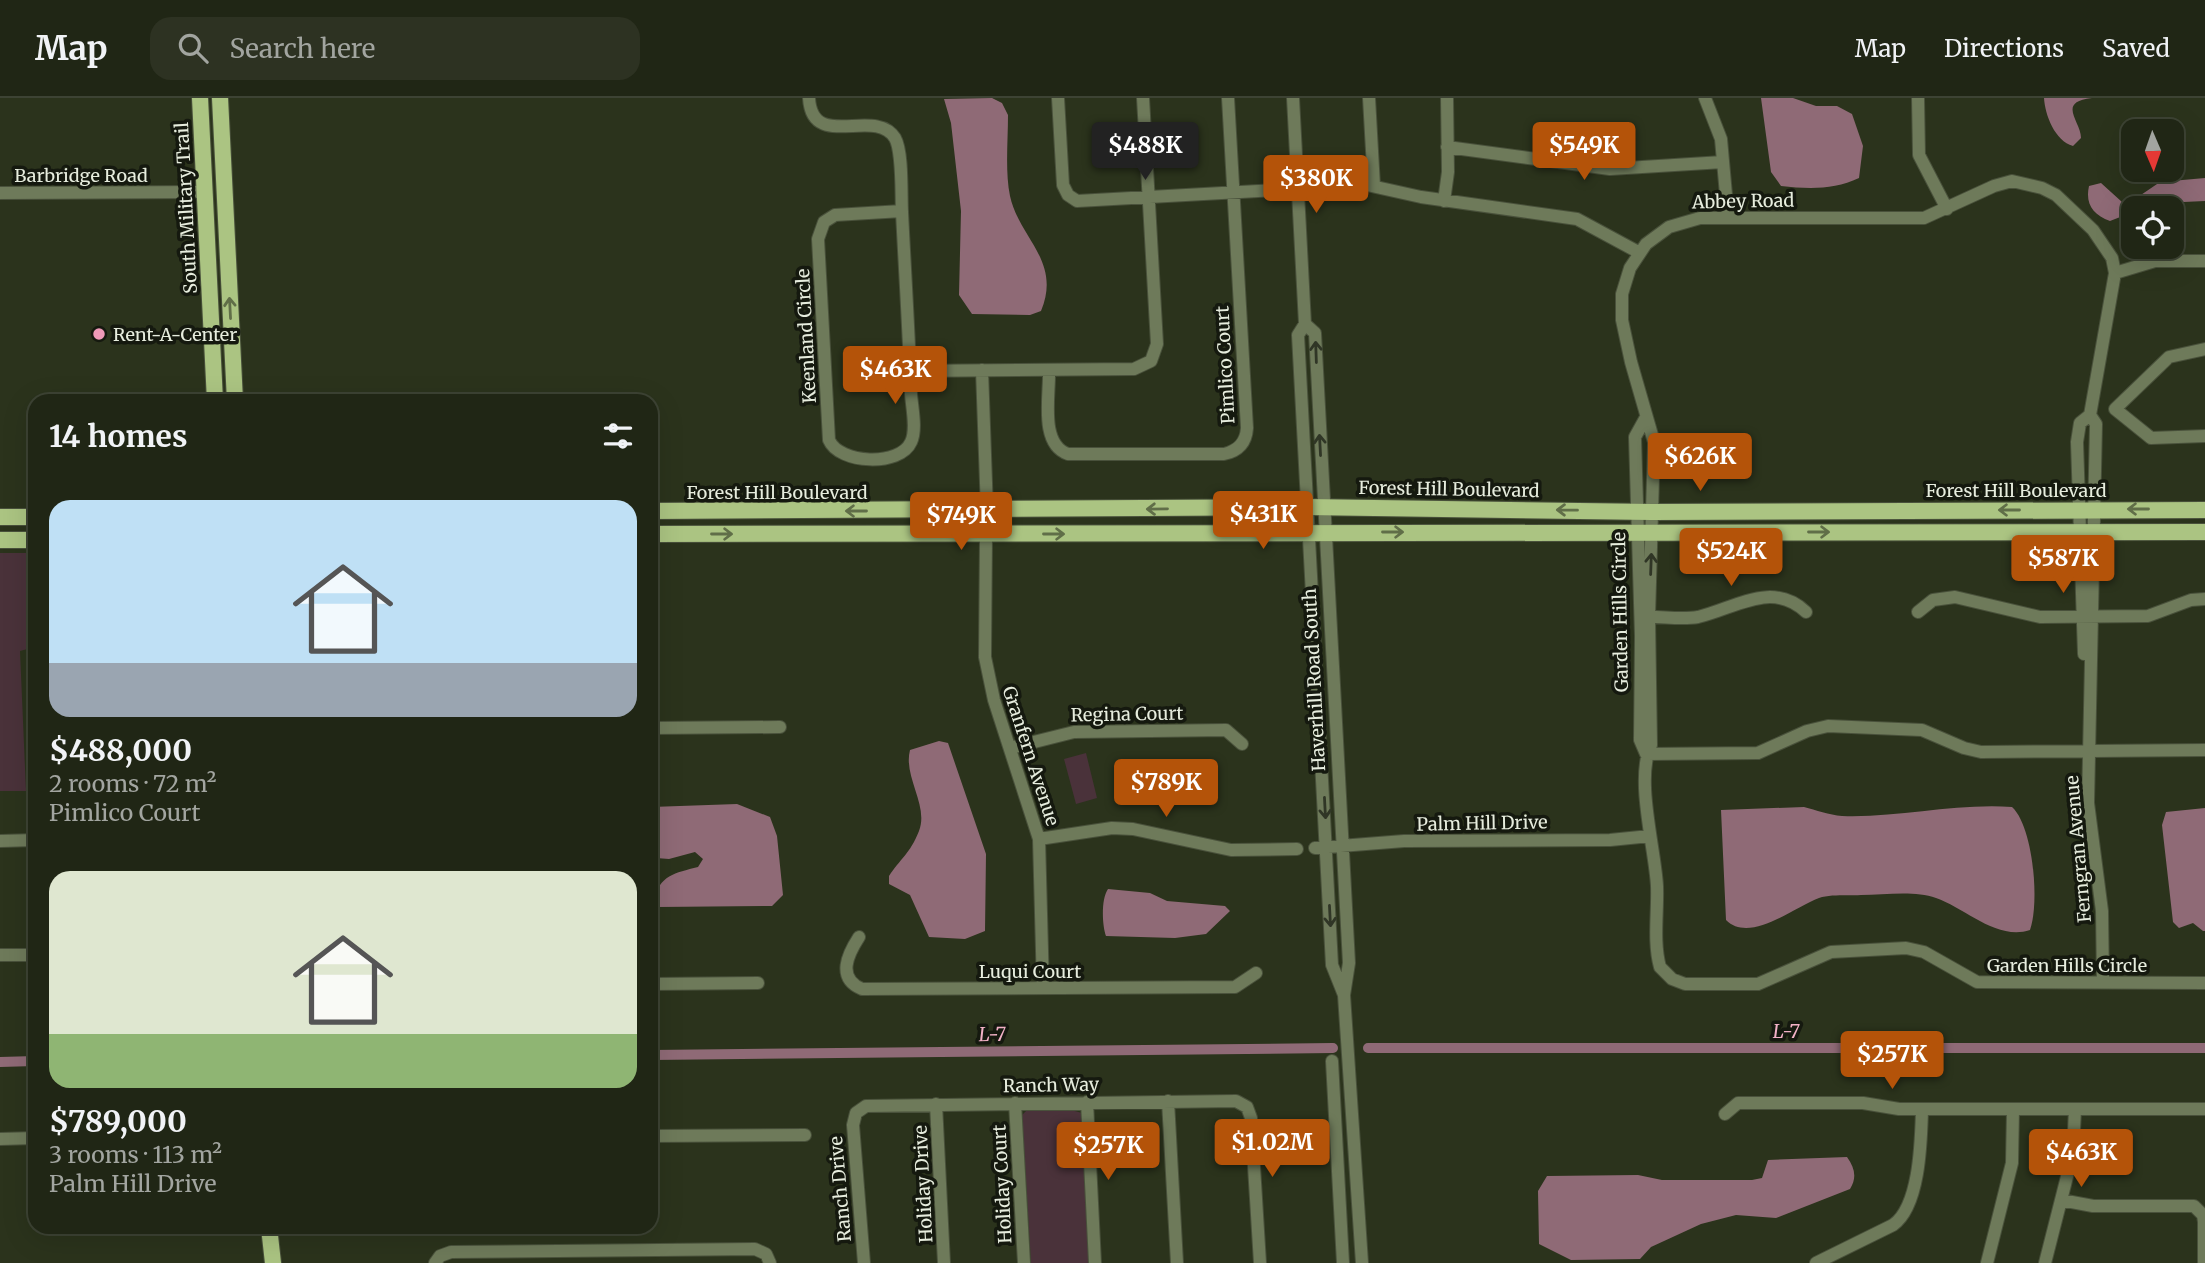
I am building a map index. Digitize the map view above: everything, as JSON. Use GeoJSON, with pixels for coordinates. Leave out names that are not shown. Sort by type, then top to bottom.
{"type":"FeatureCollection","features":[{"type":"Feature","properties":{"kind":"main road","name":"South Military Trail"},"geometry":{"type":"LineString","coordinates":[[201,98],[215,394]]}},
{"type":"Feature","properties":{"kind":"main road"},"geometry":{"type":"LineString","coordinates":[[209,98],[212,123],[221,129]]}},
{"type":"Feature","properties":{"kind":"main road"},"geometry":{"type":"LineString","coordinates":[[220,98],[235,394]]}},
{"type":"Feature","properties":{"kind":"main road"},"geometry":{"type":"LineString","coordinates":[[202,144],[211,148],[215,157],[219,250],[228,272]]}},
{"type":"Feature","properties":{"kind":"main road","name":"Forest Hill Boulevard"},"geometry":{"type":"LineString","coordinates":[[658,511],[1307,507],[1652,512],[2205,510]]}},
{"type":"Feature","properties":{"kind":"main road"},"geometry":{"type":"LineString","coordinates":[[986,534],[1000,522],[1038,510]]}},
{"type":"Feature","properties":{"kind":"main road"},"geometry":{"type":"LineString","coordinates":[[658,530],[681,511]]}},
{"type":"Feature","properties":{"kind":"main road"},"geometry":{"type":"LineString","coordinates":[[684,534],[714,511]]}},
{"type":"Feature","properties":{"kind":"main road"},"geometry":{"type":"LineString","coordinates":[[936,534],[963,528],[987,511]]}},
{"type":"Feature","properties":{"kind":"main road"},"geometry":{"type":"LineString","coordinates":[[0,517],[28,517]]}},
{"type":"Feature","properties":{"kind":"main road"},"geometry":{"type":"LineString","coordinates":[[658,534],[2205,532]]}},
{"type":"Feature","properties":{"kind":"main road"},"geometry":{"type":"LineString","coordinates":[[0,540],[28,540]]}},
{"type":"Feature","properties":{"kind":"main road"},"geometry":{"type":"LineString","coordinates":[[260,1234],[262,1263]]}},
{"type":"Feature","properties":{"kind":"main road"},"geometry":{"type":"LineString","coordinates":[[270,1234],[273,1263]]}},
{"type":"Feature","properties":{"kind":"main road"},"geometry":{"type":"LineString","coordinates":[[280,1234],[281,1263]]}},
{"type":"Feature","properties":{"kind":"street"},"geometry":{"type":"LineString","coordinates":[[809,98],[813,115],[822,124],[880,127],[891,134],[897,144],[910,371],[1134,369],[1146,365],[1154,356],[1157,344],[1143,98]]}},
{"type":"Feature","properties":{"kind":"street"},"geometry":{"type":"LineString","coordinates":[[1058,98],[1063,185],[1068,195],[1077,201],[1088,203],[1298,188],[1374,186],[1444,201],[1577,219],[1640,253]]}},
{"type":"Feature","properties":{"kind":"street","name":"Pimlico Court"},"geometry":{"type":"LineString","coordinates":[[1049,370],[1050,432],[1053,444],[1062,452],[1074,455],[1224,454],[1241,446],[1247,428],[1228,98]]}},
{"type":"Feature","properties":{"kind":"street","name":"Haverhill Road South"},"geometry":{"type":"LineString","coordinates":[[1293,98],[1306,324],[1298,335],[1308,532],[1327,847],[1349,963],[1344,996],[1362,1263]]}},
{"type":"Feature","properties":{"kind":"street"},"geometry":{"type":"LineString","coordinates":[[1369,98],[1374,186]]}},
{"type":"Feature","properties":{"kind":"street"},"geometry":{"type":"LineString","coordinates":[[1444,201],[1447,98]]}},
{"type":"Feature","properties":{"kind":"street"},"geometry":{"type":"LineString","coordinates":[[1705,98],[1720,132],[1728,217]]}},
{"type":"Feature","properties":{"kind":"street"},"geometry":{"type":"LineString","coordinates":[[1918,98],[1919,155],[1947,209]]}},
{"type":"Feature","properties":{"kind":"street"},"geometry":{"type":"LineString","coordinates":[[1447,147],[1610,169],[1723,162]]}},
{"type":"Feature","properties":{"kind":"street","name":"Abbey Road"},"geometry":{"type":"LineString","coordinates":[[1652,512],[1654,442],[1645,419],[1620,307],[1625,281],[1640,253],[1656,236],[1684,220],[1728,217],[1924,218],[1994,186],[2012,181],[2042,188],[2056,195],[2093,230],[2112,258],[2115,273]]}},
{"type":"Feature","properties":{"kind":"street","name":"Barbridge Road"},"geometry":{"type":"LineString","coordinates":[[0,193],[204,192]]}},
{"type":"Feature","properties":{"kind":"street","name":"Keenland Circle"},"geometry":{"type":"LineString","coordinates":[[902,211],[835,215],[824,222],[818,239],[829,440],[833,449],[850,458],[878,458],[891,457],[908,447],[913,436],[910,371]]}},
{"type":"Feature","properties":{"kind":"street"},"geometry":{"type":"LineString","coordinates":[[2077,509],[2077,442],[2080,423],[2090,415],[2115,273],[2155,261],[2205,261]]}},
{"type":"Feature","properties":{"kind":"street","name":"Haverhill Road South"},"geometry":{"type":"LineString","coordinates":[[1306,324],[1315,333],[1324,507],[1327,847]]}},
{"type":"Feature","properties":{"kind":"street"},"geometry":{"type":"LineString","coordinates":[[2205,349],[2174,353],[2115,409],[2151,438],[2205,436]]}},
{"type":"Feature","properties":{"kind":"street"},"geometry":{"type":"LineString","coordinates":[[982,370],[987,511]]}},
{"type":"Feature","properties":{"kind":"street"},"geometry":{"type":"LineString","coordinates":[[2090,415],[2096,424],[2095,509]]}},
{"type":"Feature","properties":{"kind":"street","name":"Abbey Road"},"geometry":{"type":"LineString","coordinates":[[1635,511],[1635,437],[1645,419]]}},
{"type":"Feature","properties":{"kind":"street","name":"Ferngran Avenue"},"geometry":{"type":"LineString","coordinates":[[2077,509],[2085,532],[2090,670],[2088,819],[2102,911],[2103,983]]}},
{"type":"Feature","properties":{"kind":"street","name":"Ferngran Avenue"},"geometry":{"type":"LineString","coordinates":[[2085,532],[2095,509]]}},
{"type":"Feature","properties":{"kind":"street","name":"Garden Hills Circle"},"geometry":{"type":"LineString","coordinates":[[1635,511],[1644,532]]}},
{"type":"Feature","properties":{"kind":"street","name":"Garden Hills Circle"},"geometry":{"type":"LineString","coordinates":[[1652,512],[1644,532],[1651,745],[1647,754],[1650,836],[1656,870],[1658,960],[1664,972],[1685,984],[1766,982],[1831,952],[1906,948],[1924,952],[1976,982],[2205,982]]}},
{"type":"Feature","properties":{"kind":"street","name":"Granfern Avenue"},"geometry":{"type":"LineString","coordinates":[[986,534],[985,657],[994,699],[1039,839],[1042,988]]}},
{"type":"Feature","properties":{"kind":"street"},"geometry":{"type":"LineString","coordinates":[[1645,617],[1690,618],[1753,599],[1776,597],[1792,599],[1805,612]]}},
{"type":"Feature","properties":{"kind":"street"},"geometry":{"type":"LineString","coordinates":[[1918,612],[1933,600],[1955,597],[2019,614],[2148,616],[2191,600],[2205,599]]}},
{"type":"Feature","properties":{"kind":"street"},"geometry":{"type":"LineString","coordinates":[[1647,754],[1758,754],[1807,731],[1828,726],[1913,728],[1972,751],[2205,750]]}},
{"type":"Feature","properties":{"kind":"street"},"geometry":{"type":"LineString","coordinates":[[658,728],[780,727]]}},
{"type":"Feature","properties":{"kind":"street","name":"Regina Court"},"geometry":{"type":"LineString","coordinates":[[1010,748],[1053,734],[1074,732],[1226,730],[1242,744]]}},
{"type":"Feature","properties":{"kind":"street"},"geometry":{"type":"LineString","coordinates":[[1039,839],[1112,828],[1133,829],[1231,850],[1297,849]]}},
{"type":"Feature","properties":{"kind":"street","name":"Palm Hill Drive"},"geometry":{"type":"LineString","coordinates":[[1327,847],[1429,841],[1610,840],[1650,836]]}},
{"type":"Feature","properties":{"kind":"street"},"geometry":{"type":"LineString","coordinates":[[0,841],[28,840]]}},
{"type":"Feature","properties":{"kind":"street","name":"Luqui Court"},"geometry":{"type":"LineString","coordinates":[[859,937],[846,958],[851,982],[862,989],[1235,987],[1256,973]]}},
{"type":"Feature","properties":{"kind":"street"},"geometry":{"type":"LineString","coordinates":[[0,955],[28,955]]}},
{"type":"Feature","properties":{"kind":"street"},"geometry":{"type":"LineString","coordinates":[[658,984],[758,984]]}},
{"type":"Feature","properties":{"kind":"street"},"geometry":{"type":"LineString","coordinates":[[1332,1061],[1343,1263]]}},
{"type":"Feature","properties":{"kind":"street"},"geometry":{"type":"LineString","coordinates":[[1168,1101],[1177,1263]]}},
{"type":"Feature","properties":{"kind":"street","name":"Ranch Way"},"geometry":{"type":"LineString","coordinates":[[856,1113],[866,1106],[1236,1101],[1247,1107],[1251,1118],[1260,1263]]}},
{"type":"Feature","properties":{"kind":"street"},"geometry":{"type":"LineString","coordinates":[[1087,1102],[1095,1263]]}},
{"type":"Feature","properties":{"kind":"street","name":"Holiday Court"},"geometry":{"type":"LineString","coordinates":[[1015,1103],[1024,1263]]}},
{"type":"Feature","properties":{"kind":"street"},"geometry":{"type":"LineString","coordinates":[[1725,1114],[1738,1103],[1863,1103],[1922,1110],[2205,1109]]}},
{"type":"Feature","properties":{"kind":"street","name":"Holiday Drive"},"geometry":{"type":"LineString","coordinates":[[936,1104],[944,1263]]}},
{"type":"Feature","properties":{"kind":"street"},"geometry":{"type":"LineString","coordinates":[[2045,1263],[2073,1153],[2074,1109]]}},
{"type":"Feature","properties":{"kind":"street"},"geometry":{"type":"LineString","coordinates":[[1816,1263],[1894,1226],[1903,1217],[1918,1165],[1922,1110]]}},
{"type":"Feature","properties":{"kind":"street"},"geometry":{"type":"LineString","coordinates":[[1987,1263],[2012,1163],[2013,1110]]}},
{"type":"Feature","properties":{"kind":"street","name":"Ranch Drive"},"geometry":{"type":"LineString","coordinates":[[856,1113],[853,1125],[864,1263]]}},
{"type":"Feature","properties":{"kind":"street"},"geometry":{"type":"LineString","coordinates":[[658,1136],[805,1135]]}},
{"type":"Feature","properties":{"kind":"street"},"geometry":{"type":"LineString","coordinates":[[0,1139],[28,1138]]}},
{"type":"Feature","properties":{"kind":"street"},"geometry":{"type":"LineString","coordinates":[[2061,1200],[2093,1206],[2194,1206],[2203,1215],[2204,1263]]}},
{"type":"Feature","properties":{"kind":"street"},"geometry":{"type":"LineString","coordinates":[[435,1263],[440,1256],[451,1252],[755,1249],[766,1255],[770,1263]]}},
{"type":"Feature","properties":{"kind":"shaded area"},"geometry":{"type":"Polygon","coordinates":[[[992,98],[1002,103],[1008,115],[1007,166],[1010,196],[1022,225],[1037,250],[1046,278],[1046,293],[1041,311],[1030,315],[972,314],[959,295],[961,211],[951,123],[944,99],[992,98]]]}},
{"type":"Feature","properties":{"kind":"shaded area"},"geometry":{"type":"Polygon","coordinates":[[[1761,98],[1793,98],[1816,106],[1837,106],[1852,114],[1863,146],[1859,178],[1821,188],[1781,186],[1771,172],[1761,98]]]}},
{"type":"Feature","properties":{"kind":"shaded area"},"geometry":{"type":"Polygon","coordinates":[[[2044,98],[2092,98],[2081,100],[2073,108],[2081,138],[2073,146],[2056,133],[2046,112],[2044,98]]]}},
{"type":"Feature","properties":{"kind":"shaded area"},"geometry":{"type":"Polygon","coordinates":[[[2205,178],[2205,201],[2184,202],[2184,196],[2139,196],[2160,182],[2184,182],[2205,178]]]}},
{"type":"Feature","properties":{"kind":"shaded area"},"geometry":{"type":"Polygon","coordinates":[[[2101,183],[2121,201],[2121,217],[2110,221],[2099,216],[2089,203],[2089,186],[2101,183]]]}},
{"type":"Feature","properties":{"kind":"shaded area"},"geometry":{"type":"Polygon","coordinates":[[[0,553],[28,553],[28,649],[20,651],[26,791],[0,791],[0,553]]]}},
{"type":"Feature","properties":{"kind":"shaded area"},"geometry":{"type":"Polygon","coordinates":[[[939,741],[948,743],[986,854],[985,931],[965,939],[929,937],[910,895],[889,884],[889,876],[912,845],[921,821],[919,801],[910,770],[910,750],[939,741]]]}},
{"type":"Feature","properties":{"kind":"shaded area"},"geometry":{"type":"Polygon","coordinates":[[[1086,753],[1097,798],[1076,804],[1064,759],[1086,753]]]}},
{"type":"Feature","properties":{"kind":"shaded area"},"geometry":{"type":"Polygon","coordinates":[[[737,804],[770,817],[777,836],[783,895],[772,906],[658,907],[658,889],[664,880],[698,867],[703,859],[695,852],[669,859],[658,858],[658,807],[737,804]]]}},
{"type":"Feature","properties":{"kind":"shaded area"},"geometry":{"type":"Polygon","coordinates":[[[1804,807],[1837,815],[1863,816],[1969,807],[2012,807],[2025,830],[2033,865],[2034,902],[2030,930],[2005,931],[1936,898],[1909,894],[1819,898],[1772,921],[1747,928],[1726,920],[1721,810],[1804,807]]]}},
{"type":"Feature","properties":{"kind":"shaded area"},"geometry":{"type":"Polygon","coordinates":[[[2205,808],[2203,931],[2193,923],[2179,928],[2173,922],[2162,825],[2166,812],[2205,808]]]}},
{"type":"Feature","properties":{"kind":"shaded area"},"geometry":{"type":"Polygon","coordinates":[[[1108,889],[1150,893],[1167,901],[1225,906],[1230,911],[1206,934],[1175,938],[1106,936],[1103,912],[1108,889]]]}},
{"type":"Feature","properties":{"kind":"shaded area"},"geometry":{"type":"Polygon","coordinates":[[[1064,1108],[1082,1113],[1092,1263],[1031,1263],[1022,1115],[1027,1110],[1058,1111],[1064,1108]]]}},
{"type":"Feature","properties":{"kind":"shaded area"},"geometry":{"type":"Polygon","coordinates":[[[1847,1157],[1854,1173],[1850,1189],[1776,1218],[1736,1215],[1701,1224],[1651,1247],[1640,1259],[1571,1260],[1539,1244],[1538,1191],[1547,1176],[1638,1175],[1662,1180],[1752,1180],[1762,1178],[1768,1160],[1847,1157]]]}},
{"type":"Feature","properties":{"kind":"waterway","name":"L-7"},"geometry":{"type":"LineString","coordinates":[[658,1055],[1333,1048]]}},
{"type":"Feature","properties":{"kind":"waterway","name":"L-7"},"geometry":{"type":"LineString","coordinates":[[1368,1048],[2205,1048]]}},
{"type":"Feature","properties":{"kind":"waterway","name":"L-7"},"geometry":{"type":"LineString","coordinates":[[0,1062],[28,1061]]}},
{"type":"Feature","properties":{"kind":"place","name":"Rent-A-Center"},"geometry":{"type":"Point","coordinates":[99,334]}}]}
